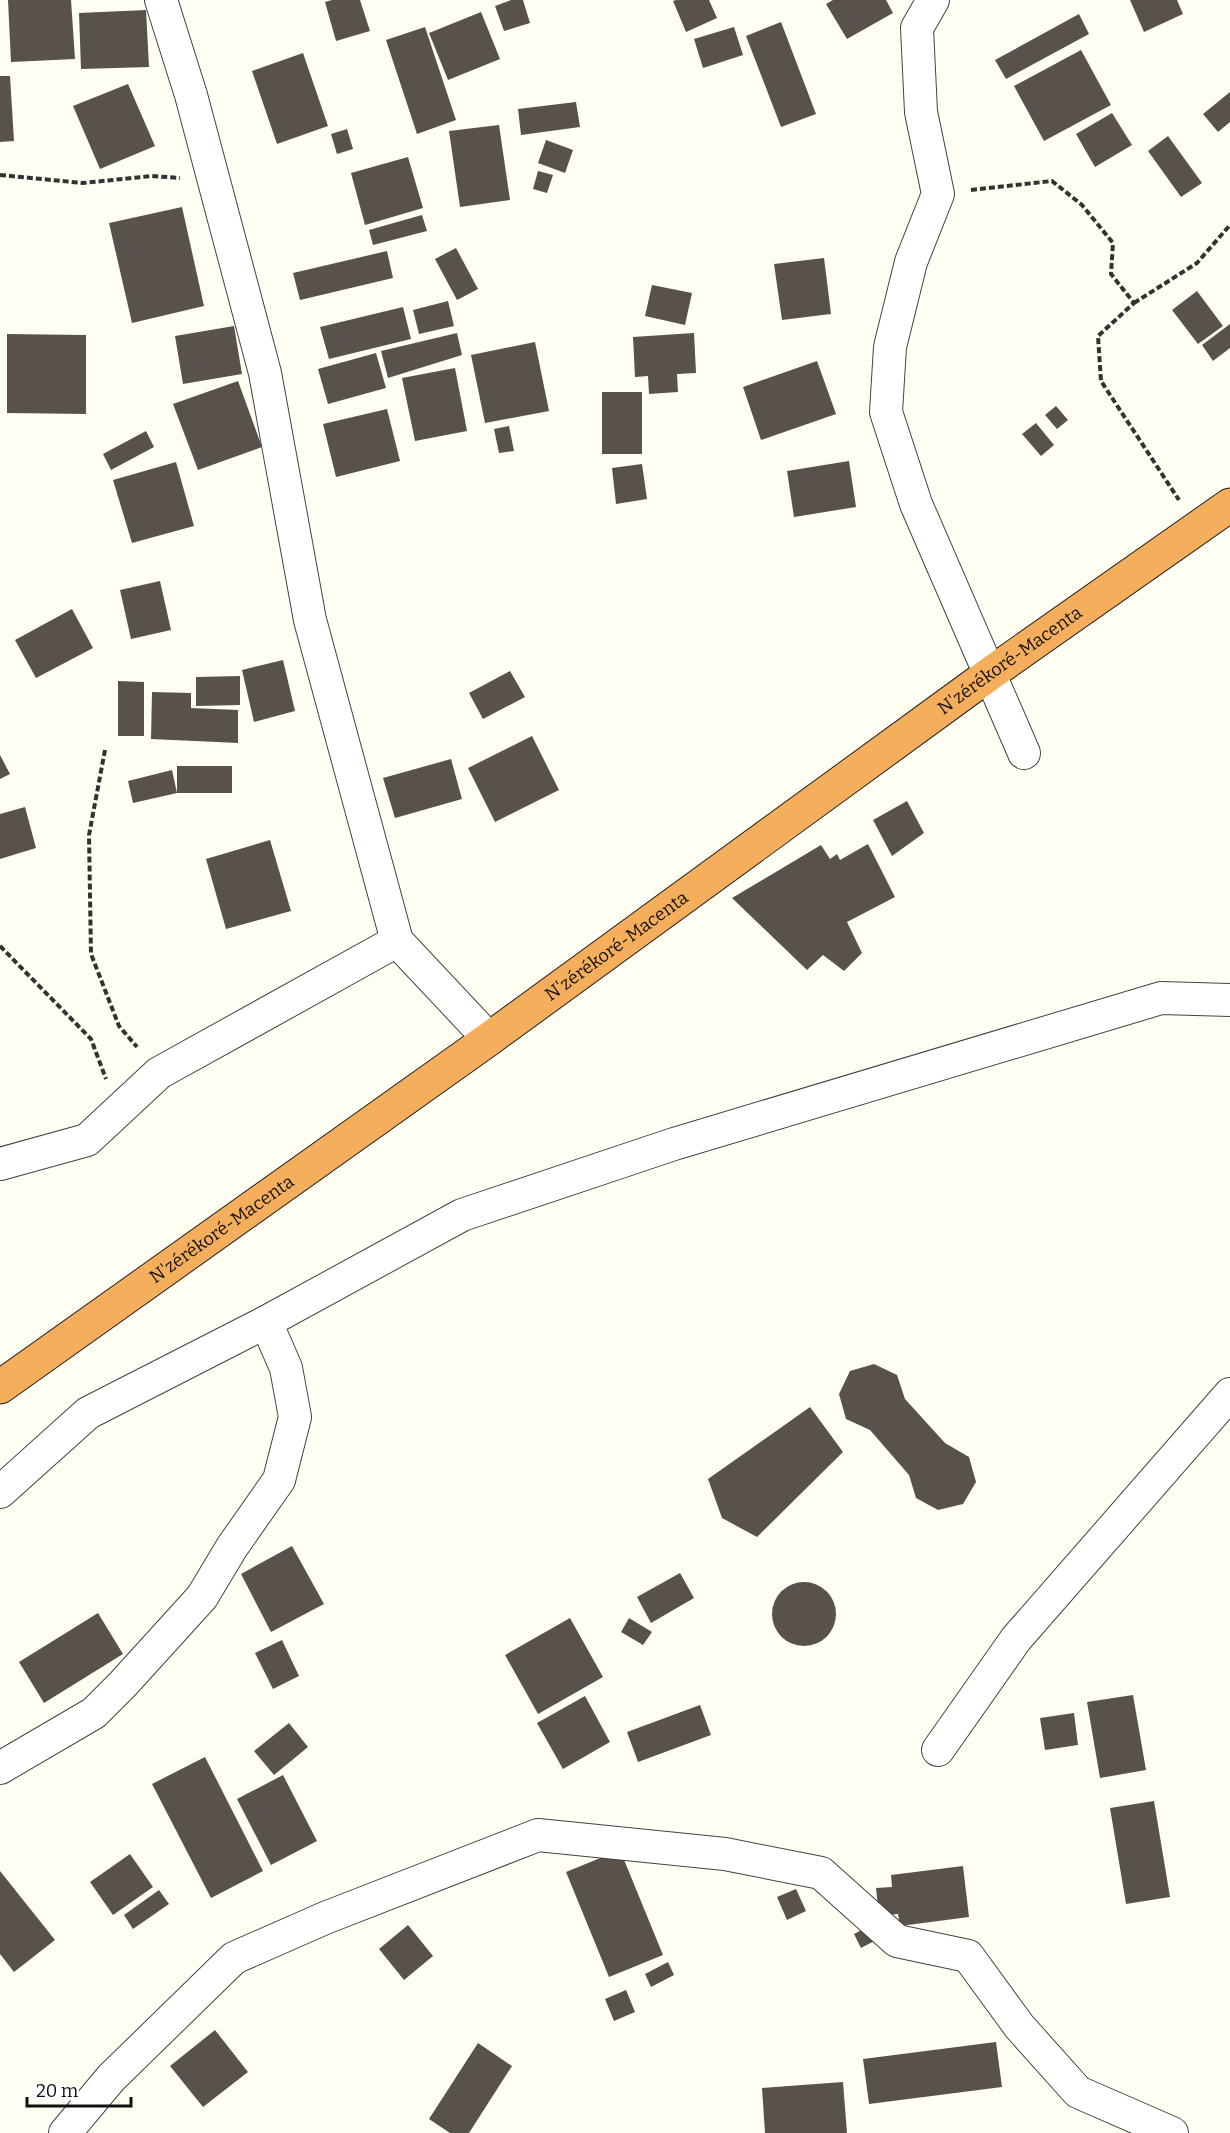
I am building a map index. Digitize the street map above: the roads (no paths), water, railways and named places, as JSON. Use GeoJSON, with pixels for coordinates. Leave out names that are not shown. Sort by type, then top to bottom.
{"type":"FeatureCollection","features":[{"type":"Feature","properties":{"kind":"highway","name":"N'zérékoré-Macenta"},"geometry":{"type":"LineString","coordinates":[[0,1387],[489,1039],[991,674],[1230,505]]}},
{"type":"Feature","properties":{"kind":"street"},"geometry":{"type":"LineString","coordinates":[[161,0],[191,95],[266,373],[310,620],[397,940],[489,1039]]}},
{"type":"Feature","properties":{"kind":"street"},"geometry":{"type":"LineString","coordinates":[[933,0],[917,28],[921,112],[938,194],[911,262],[890,347],[886,412],[916,504],[1024,753]]}},
{"type":"Feature","properties":{"kind":"street"},"geometry":{"type":"LineString","coordinates":[[0,1164],[87,1140],[159,1073],[397,940]]}},
{"type":"Feature","properties":{"kind":"street"},"geometry":{"type":"LineString","coordinates":[[0,1492],[88,1413],[266,1322],[462,1215],[674,1144],[1161,998],[1230,1000]]}},
{"type":"Feature","properties":{"kind":"street"},"geometry":{"type":"LineString","coordinates":[[0,1768],[94,1713],[123,1684],[202,1597],[232,1546],[279,1480],[295,1417],[286,1368],[266,1322]]}},
{"type":"Feature","properties":{"kind":"street"},"geometry":{"type":"LineString","coordinates":[[939,1750],[1016,1640],[1230,1394]]}},
{"type":"Feature","properties":{"kind":"street"},"geometry":{"type":"LineString","coordinates":[[65,2133],[111,2078],[234,1958],[326,1917],[538,1835],[725,1854],[821,1873],[897,1941],[968,1956],[1020,2026],[1078,2092],[1172,2133]]}}]}
